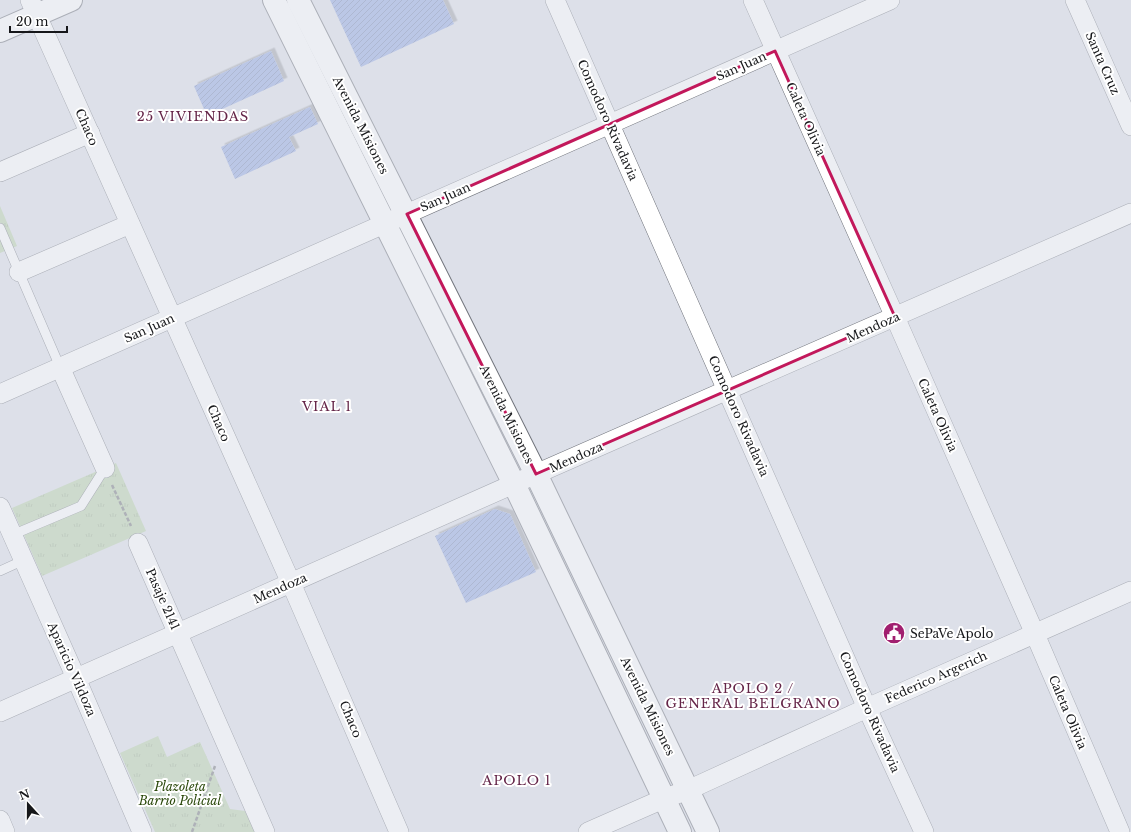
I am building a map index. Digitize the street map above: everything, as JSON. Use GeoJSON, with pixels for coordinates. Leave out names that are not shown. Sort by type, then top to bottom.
{"type":"FeatureCollection","features":[{"type":"Feature","properties":{"kind":"main road"},"geometry":{"type":"LineString","coordinates":[[0,31],[33,8],[71,0]]}},
{"type":"Feature","properties":{"kind":"main road","name":"Avenida Misiones"},"geometry":{"type":"LineString","coordinates":[[274,0],[514,484],[680,832]]}},
{"type":"Feature","properties":{"kind":"main road","name":"Avenida Misiones"},"geometry":{"type":"LineString","coordinates":[[298,0],[407,214],[536,474],[708,832]]}},
{"type":"Feature","properties":{"kind":"street","name":"Comodoro Rivadavia"},"geometry":{"type":"LineString","coordinates":[[555,0],[867,708],[924,832]]}},
{"type":"Feature","properties":{"kind":"street","name":"Caleta Olivia"},"geometry":{"type":"LineString","coordinates":[[753,0],[1035,634],[1120,832]]}},
{"type":"Feature","properties":{"kind":"street","name":"San Juan"},"geometry":{"type":"LineString","coordinates":[[0,394],[890,0]]}},
{"type":"Feature","properties":{"kind":"street","name":"Santa Cruz"},"geometry":{"type":"LineString","coordinates":[[1075,0],[1131,126]]}},
{"type":"Feature","properties":{"kind":"street","name":"Chaco"},"geometry":{"type":"LineString","coordinates":[[33,8],[291,582],[399,832]]}},
{"type":"Feature","properties":{"kind":"street"},"geometry":{"type":"LineString","coordinates":[[0,172],[90,133]]}},
{"type":"Feature","properties":{"kind":"street","name":"Mendoza"},"geometry":{"type":"LineString","coordinates":[[0,712],[291,582],[1131,213]]}},
{"type":"Feature","properties":{"kind":"street"},"geometry":{"type":"LineString","coordinates":[[19,272],[130,224]]}},
{"type":"Feature","properties":{"kind":"street"},"geometry":{"type":"LineString","coordinates":[[60,367],[105,468]]}},
{"type":"Feature","properties":{"kind":"street","name":"Aparicio Vildoza"},"geometry":{"type":"LineString","coordinates":[[0,507],[142,832]]}},
{"type":"Feature","properties":{"kind":"street","name":"Pasaje 2141"},"geometry":{"type":"LineString","coordinates":[[138,543],[265,832]]}},
{"type":"Feature","properties":{"kind":"street","name":"Federico Argerich"},"geometry":{"type":"LineString","coordinates":[[588,832],[663,799],[688,790],[867,708],[1131,591]]}},
{"type":"Feature","properties":{"kind":"street"},"geometry":{"type":"LineString","coordinates":[[0,820],[5,832]]}},
{"type":"Feature","properties":{"kind":"lane"},"geometry":{"type":"LineString","coordinates":[[0,228],[60,367]]}},
{"type":"Feature","properties":{"kind":"lane"},"geometry":{"type":"LineString","coordinates":[[12,535],[81,506],[105,468]]}},
{"type":"Feature","properties":{"kind":"lane"},"geometry":{"type":"LineString","coordinates":[[0,571],[24,560]]}},
{"type":"Feature","properties":{"kind":"path"},"geometry":{"type":"LineString","coordinates":[[105,468],[138,543]]}},
{"type":"Feature","properties":{"kind":"path"},"geometry":{"type":"LineString","coordinates":[[192,832],[225,739]]}},
{"type":"Feature","properties":{"kind":"highlighted area"},"geometry":{"type":"Polygon","coordinates":[[[775,51],[895,317],[536,474],[407,214],[775,51]]]}},
{"type":"Feature","properties":{"kind":"green space"},"geometry":{"type":"Polygon","coordinates":[[[0,206],[17,246],[0,253],[0,206]]]}},
{"type":"Feature","properties":{"kind":"green space"},"geometry":{"type":"Polygon","coordinates":[[[116,463],[146,531],[42,576],[12,508],[116,463]]]}},
{"type":"Feature","properties":{"kind":"green space","name":"Plazoleta Barrio Policial"},"geometry":{"type":"Polygon","coordinates":[[[158,736],[167,757],[200,742],[230,809],[245,811],[255,832],[155,832],[120,753],[158,736]]]}},
{"type":"Feature","properties":{"kind":"building"},"geometry":{"type":"Polygon","coordinates":[[[330,0],[443,0],[454,24],[361,67],[330,0]]]}},
{"type":"Feature","properties":{"kind":"building"},"geometry":{"type":"Polygon","coordinates":[[[271,51],[284,81],[207,116],[194,86],[271,51]]]}},
{"type":"Feature","properties":{"kind":"building"},"geometry":{"type":"Polygon","coordinates":[[[310,107],[318,124],[289,137],[296,151],[235,179],[221,147],[310,107]]]}},
{"type":"Feature","properties":{"kind":"building"},"geometry":{"type":"Polygon","coordinates":[[[495,509],[510,514],[536,572],[466,603],[435,536],[495,509]]]}},
{"type":"Feature","properties":{"kind":"place","name":"SePaVe Apolo"},"geometry":{"type":"Point","coordinates":[894,633]}},
{"type":"Feature","properties":{"kind":"district","name":"25 VIVIENDAS"},"geometry":{"type":"Point","coordinates":[193,116]}},
{"type":"Feature","properties":{"kind":"district","name":"VIAL 1"},"geometry":{"type":"Point","coordinates":[327,406]}},
{"type":"Feature","properties":{"kind":"district","name":"APOLO 2 / GENERAL BELGRANO"},"geometry":{"type":"Point","coordinates":[753,696]}},
{"type":"Feature","properties":{"kind":"district","name":"APOLO 1"},"geometry":{"type":"Point","coordinates":[517,780]}}]}
